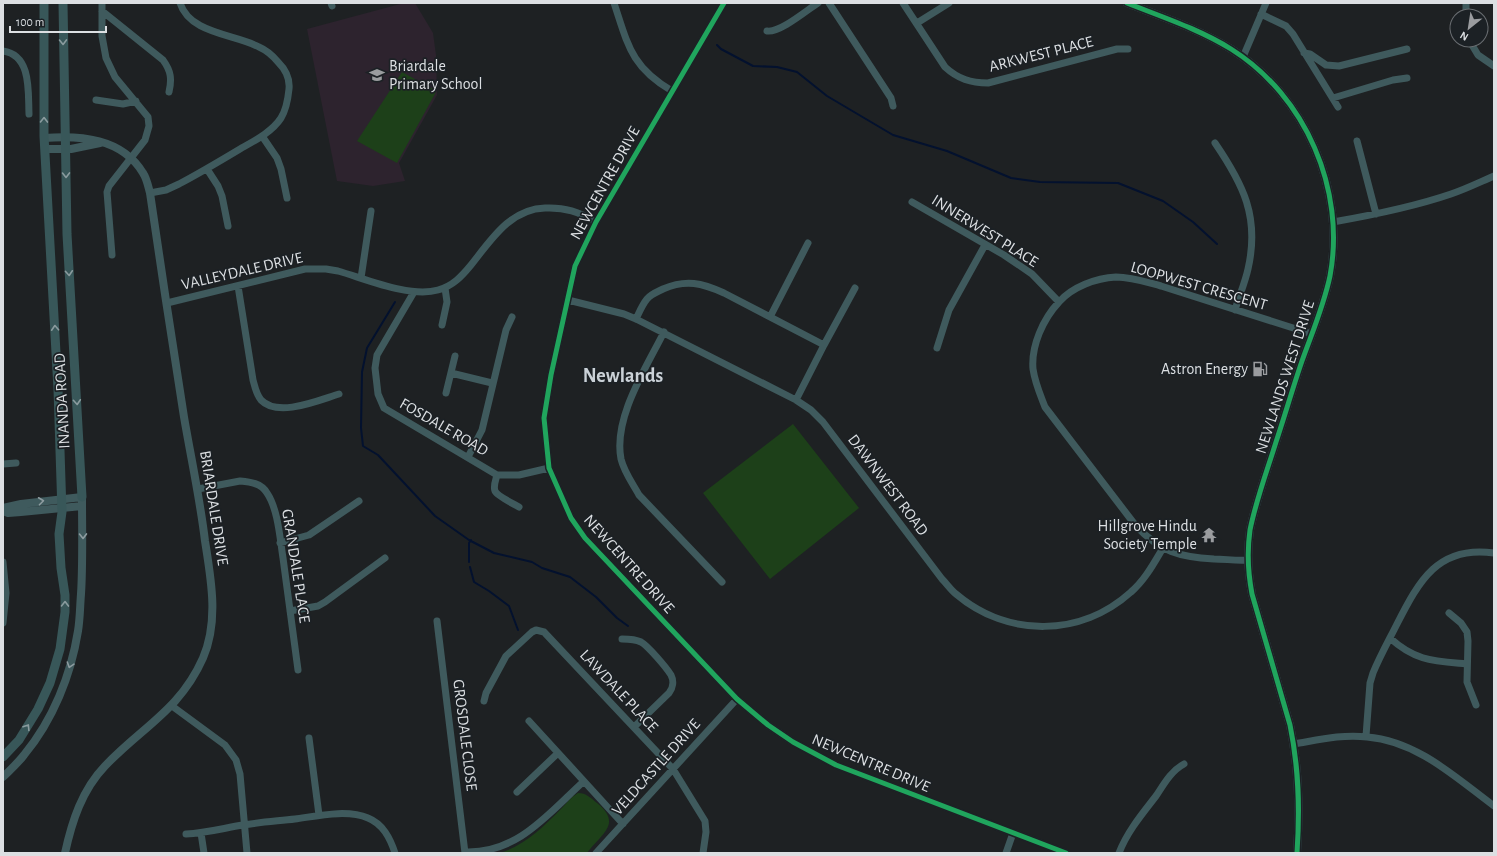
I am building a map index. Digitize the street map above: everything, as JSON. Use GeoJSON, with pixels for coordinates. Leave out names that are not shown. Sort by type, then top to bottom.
{"type":"FeatureCollection","features":[{"type":"Feature","properties":{"kind":"main road","name":"INANDA ROAD"},"geometry":{"type":"LineString","coordinates":[[3,757],[19,740],[38,709],[50,683],[60,649],[63,632],[65,601],[61,568],[58,389],[44,138],[44,3]]}},
{"type":"Feature","properties":{"kind":"main road","name":"INANDA ROAD"},"geometry":{"type":"LineString","coordinates":[[63,3],[67,234],[82,501]]}},
{"type":"Feature","properties":{"kind":"street"},"geometry":{"type":"LineString","coordinates":[[102,3],[102,36],[106,58],[115,77],[148,117],[150,126],[145,140],[109,184],[112,255]]}},
{"type":"Feature","properties":{"kind":"street"},"geometry":{"type":"LineString","coordinates":[[150,193],[166,190],[207,169],[262,136],[280,120],[288,99],[289,84],[283,67],[273,56],[260,47],[202,27],[192,20],[181,7],[180,3]]}},
{"type":"Feature","properties":{"kind":"street"},"geometry":{"type":"LineString","coordinates":[[614,3],[625,40],[636,59],[650,76],[672,91]]}},
{"type":"Feature","properties":{"kind":"street","name":"NEWCENTRE DRIVE"},"geometry":{"type":"LineString","coordinates":[[724,3],[596,222],[576,266],[551,375],[544,418],[549,468],[571,518],[584,538],[737,699],[768,725],[793,742],[836,765],[1066,853]]}},
{"type":"Feature","properties":{"kind":"street"},"geometry":{"type":"LineString","coordinates":[[767,31],[778,29],[818,3]]}},
{"type":"Feature","properties":{"kind":"street"},"geometry":{"type":"LineString","coordinates":[[829,3],[888,93],[894,106]]}},
{"type":"Feature","properties":{"kind":"street","name":"ARKWEST PLACE"},"geometry":{"type":"LineString","coordinates":[[903,3],[945,67],[960,78],[977,83],[988,83],[1110,51],[1128,49]]}},
{"type":"Feature","properties":{"kind":"street"},"geometry":{"type":"LineString","coordinates":[[917,23],[948,3]]}},
{"type":"Feature","properties":{"kind":"street","name":"NEWLANDS WEST DRIVE"},"geometry":{"type":"LineString","coordinates":[[1127,3],[1207,36],[1242,57],[1261,72],[1282,94],[1300,119],[1319,158],[1324,176],[1333,222],[1330,276],[1326,295],[1296,379],[1256,507],[1250,531],[1248,560],[1249,576],[1254,600],[1294,744],[1299,780],[1297,853]]}},
{"type":"Feature","properties":{"kind":"street"},"geometry":{"type":"LineString","coordinates":[[1242,57],[1266,3]]}},
{"type":"Feature","properties":{"kind":"street"},"geometry":{"type":"LineString","coordinates":[[102,11],[164,60],[170,70],[172,80],[169,92]]}},
{"type":"Feature","properties":{"kind":"street"},"geometry":{"type":"LineString","coordinates":[[1261,14],[1286,26],[1293,34],[1338,107]]}},
{"type":"Feature","properties":{"kind":"street"},"geometry":{"type":"LineString","coordinates":[[1474,48],[1478,55],[1494,66]]}},
{"type":"Feature","properties":{"kind":"street"},"geometry":{"type":"LineString","coordinates":[[1304,52],[1310,54],[1326,65],[1339,66],[1407,49]]}},
{"type":"Feature","properties":{"kind":"street"},"geometry":{"type":"LineString","coordinates":[[3,51],[13,54],[23,64],[27,75],[29,114]]}},
{"type":"Feature","properties":{"kind":"street"},"geometry":{"type":"LineString","coordinates":[[1333,98],[1393,80],[1407,78]]}},
{"type":"Feature","properties":{"kind":"street"},"geometry":{"type":"LineString","coordinates":[[96,100],[123,104],[136,101]]}},
{"type":"Feature","properties":{"kind":"street","name":"BRIARDALE DRIVE"},"geometry":{"type":"LineString","coordinates":[[44,138],[65,136],[85,138],[107,143],[120,149],[144,173],[150,193],[184,417],[198,489],[211,580],[213,610],[209,635],[203,656],[185,689],[172,706],[104,767],[76,812],[69,833],[65,853]]}},
{"type":"Feature","properties":{"kind":"street"},"geometry":{"type":"LineString","coordinates":[[262,136],[277,158],[281,169],[287,198]]}},
{"type":"Feature","properties":{"kind":"street"},"geometry":{"type":"LineString","coordinates":[[1357,141],[1376,214]]}},
{"type":"Feature","properties":{"kind":"street"},"geometry":{"type":"LineString","coordinates":[[45,149],[65,149],[103,142]]}},
{"type":"Feature","properties":{"kind":"street"},"geometry":{"type":"LineString","coordinates":[[1214,143],[1232,168],[1242,189],[1250,216],[1252,247],[1248,270],[1235,310]]}},
{"type":"Feature","properties":{"kind":"street"},"geometry":{"type":"LineString","coordinates":[[207,169],[218,186],[222,196],[228,226]]}},
{"type":"Feature","properties":{"kind":"street"},"geometry":{"type":"LineString","coordinates":[[1333,222],[1413,206],[1452,194],[1494,176]]}},
{"type":"Feature","properties":{"kind":"street","name":"INNERWEST PLACE"},"geometry":{"type":"LineString","coordinates":[[912,202],[984,245],[1004,255],[1032,274],[1058,302]]}},
{"type":"Feature","properties":{"kind":"street","name":"VALLEYDALE DRIVE"},"geometry":{"type":"LineString","coordinates":[[167,303],[305,269],[329,270],[414,292],[427,292],[445,288],[461,277],[496,233],[506,223],[519,214],[538,208],[558,207],[572,210],[596,222]]}},
{"type":"Feature","properties":{"kind":"street"},"geometry":{"type":"LineString","coordinates":[[361,278],[371,211]]}},
{"type":"Feature","properties":{"kind":"street"},"geometry":{"type":"LineString","coordinates":[[770,317],[808,243]]}},
{"type":"Feature","properties":{"kind":"street"},"geometry":{"type":"LineString","coordinates":[[937,348],[949,310],[984,245]]}},
{"type":"Feature","properties":{"kind":"street","name":"LOOPWEST CRESCENT"},"geometry":{"type":"LineString","coordinates":[[1248,560],[1189,557],[1176,554],[1163,548],[1145,535],[1129,517],[1045,407],[1036,386],[1033,368],[1034,352],[1038,337],[1046,320],[1058,302],[1071,292],[1087,284],[1106,278],[1117,277],[1140,280],[1312,334]]}},
{"type":"Feature","properties":{"kind":"street"},"geometry":{"type":"LineString","coordinates":[[636,319],[647,299],[654,294],[676,285],[690,283],[709,286],[824,345]]}},
{"type":"Feature","properties":{"kind":"street"},"geometry":{"type":"LineString","coordinates":[[238,286],[253,380],[257,394],[262,401],[270,406],[284,408],[302,405],[339,394]]}},
{"type":"Feature","properties":{"kind":"street"},"geometry":{"type":"LineString","coordinates":[[442,325],[447,302],[445,288]]}},
{"type":"Feature","properties":{"kind":"street"},"geometry":{"type":"LineString","coordinates":[[796,400],[855,288]]}},
{"type":"Feature","properties":{"kind":"street","name":"FOSDALE ROAD"},"geometry":{"type":"LineString","coordinates":[[414,292],[377,355],[375,368],[378,394],[384,408],[398,418],[497,475],[518,475],[549,468]]}},
{"type":"Feature","properties":{"kind":"street","name":"DAWNWEST ROAD"},"geometry":{"type":"LineString","coordinates":[[568,300],[624,314],[636,319],[796,400],[811,410],[823,422],[942,579],[956,594],[975,608],[995,618],[1015,624],[1041,627],[1061,626],[1085,620],[1111,608],[1132,592],[1149,572],[1163,548]]}},
{"type":"Feature","properties":{"kind":"street"},"geometry":{"type":"LineString","coordinates":[[468,457],[482,430],[492,383],[506,330],[512,317]]}},
{"type":"Feature","properties":{"kind":"street"},"geometry":{"type":"LineString","coordinates":[[664,332],[627,406],[621,426],[621,459],[629,478],[639,495],[722,582]]}},
{"type":"Feature","properties":{"kind":"street"},"geometry":{"type":"LineString","coordinates":[[446,393],[455,356]]}},
{"type":"Feature","properties":{"kind":"street"},"geometry":{"type":"LineString","coordinates":[[451,373],[492,383]]}},
{"type":"Feature","properties":{"kind":"street"},"geometry":{"type":"LineString","coordinates":[[3,464],[16,463]]}},
{"type":"Feature","properties":{"kind":"street","name":"FOSDALE ROAD"},"geometry":{"type":"LineString","coordinates":[[497,475],[494,486],[496,493],[519,507]]}},
{"type":"Feature","properties":{"kind":"street","name":"GRANDALE PLACE"},"geometry":{"type":"LineString","coordinates":[[198,489],[240,481],[254,483],[262,487],[267,492],[274,507],[298,670]]}},
{"type":"Feature","properties":{"kind":"street"},"geometry":{"type":"LineString","coordinates":[[3,511],[8,513],[82,501]]}},
{"type":"Feature","properties":{"kind":"street","name":"INANDA ROAD"},"geometry":{"type":"LineString","coordinates":[[3,777],[24,755],[42,730],[61,693],[73,656],[79,629],[81,598],[83,546],[82,501]]}},
{"type":"Feature","properties":{"kind":"street"},"geometry":{"type":"LineString","coordinates":[[280,542],[309,535],[359,501]]}},
{"type":"Feature","properties":{"kind":"street"},"geometry":{"type":"LineString","coordinates":[[3,508],[20,504],[61,504]]}},
{"type":"Feature","properties":{"kind":"street"},"geometry":{"type":"LineString","coordinates":[[1366,736],[1370,683],[1373,673],[1420,582],[1435,566],[1444,560],[1460,555],[1486,552],[1494,553]]}},
{"type":"Feature","properties":{"kind":"street"},"geometry":{"type":"LineString","coordinates":[[290,611],[318,606],[385,558]]}},
{"type":"Feature","properties":{"kind":"street"},"geometry":{"type":"LineString","coordinates":[[3,562],[6,594],[3,623]]}},
{"type":"Feature","properties":{"kind":"street"},"geometry":{"type":"LineString","coordinates":[[1449,613],[1461,623],[1467,632],[1467,682],[1476,705]]}},
{"type":"Feature","properties":{"kind":"street","name":"GROSDALE CLOSE"},"geometry":{"type":"LineString","coordinates":[[437,621],[465,853],[477,853],[497,849],[518,839],[538,824],[584,782]]}},
{"type":"Feature","properties":{"kind":"street","name":"LAWDALE PLACE"},"geometry":{"type":"LineString","coordinates":[[484,702],[486,693],[508,653],[532,632],[536,630],[544,632],[673,769],[705,821],[706,832],[704,853]]}},
{"type":"Feature","properties":{"kind":"street"},"geometry":{"type":"LineString","coordinates":[[1390,638],[1401,648],[1417,656],[1431,660],[1466,664]]}},
{"type":"Feature","properties":{"kind":"street"},"geometry":{"type":"LineString","coordinates":[[622,639],[640,642],[648,648],[671,675],[672,681],[672,686],[669,693],[634,727]]}},
{"type":"Feature","properties":{"kind":"street","name":"VELDCASTLE DRIVE"},"geometry":{"type":"LineString","coordinates":[[596,853],[737,699]]}},
{"type":"Feature","properties":{"kind":"street"},"geometry":{"type":"LineString","coordinates":[[172,706],[225,745],[236,760],[240,774],[245,815],[244,825],[247,853]]}},
{"type":"Feature","properties":{"kind":"street"},"geometry":{"type":"LineString","coordinates":[[529,721],[623,824]]}},
{"type":"Feature","properties":{"kind":"street"},"geometry":{"type":"LineString","coordinates":[[1294,744],[1343,737],[1366,736],[1388,740],[1418,752],[1433,761],[1494,806]]}},
{"type":"Feature","properties":{"kind":"street"},"geometry":{"type":"LineString","coordinates":[[309,738],[319,815]]}},
{"type":"Feature","properties":{"kind":"street"},"geometry":{"type":"LineString","coordinates":[[517,792],[558,753]]}},
{"type":"Feature","properties":{"kind":"street"},"geometry":{"type":"LineString","coordinates":[[1119,853],[1124,841],[1135,824],[1172,773],[1184,764]]}},
{"type":"Feature","properties":{"kind":"street"},"geometry":{"type":"LineString","coordinates":[[186,834],[319,815],[354,814],[372,820],[383,828],[395,853]]}},
{"type":"Feature","properties":{"kind":"street"},"geometry":{"type":"LineString","coordinates":[[201,833],[204,853]]}},
{"type":"Feature","properties":{"kind":"street"},"geometry":{"type":"LineString","coordinates":[[1006,853],[1013,834]]}},
{"type":"Feature","properties":{"kind":"shaded area","name":"Briardale Primary School"},"geometry":{"type":"Polygon","coordinates":[[[404,3],[415,3],[433,33],[436,55],[437,95],[399,163],[405,181],[373,186],[337,181],[307,29],[404,3]]]}},
{"type":"Feature","properties":{"kind":"green space"},"geometry":{"type":"Polygon","coordinates":[[[402,72],[435,90],[436,92],[397,163],[357,141],[402,72]]]}},
{"type":"Feature","properties":{"kind":"green space"},"geometry":{"type":"Polygon","coordinates":[[[793,424],[859,508],[770,579],[703,493],[793,424]]]}},
{"type":"Feature","properties":{"kind":"green space"},"geometry":{"type":"Polygon","coordinates":[[[578,793],[593,799],[605,810],[609,823],[607,829],[587,853],[500,853],[509,850],[533,835],[578,793]]]}},
{"type":"Feature","properties":{"kind":"waterway"},"geometry":{"type":"LineString","coordinates":[[717,45],[721,49],[753,66],[777,67],[797,72],[827,96],[893,135],[947,151],[1011,178],[1040,182],[1118,183],[1163,201],[1193,222],[1217,244]]}},
{"type":"Feature","properties":{"kind":"waterway"},"geometry":{"type":"LineString","coordinates":[[395,302],[367,348],[362,372],[361,428],[363,446],[378,455],[435,516],[469,540],[494,553],[532,562],[542,568],[570,577],[596,597],[617,618],[628,626]]}},
{"type":"Feature","properties":{"kind":"waterway"},"geometry":{"type":"LineString","coordinates":[[469,562],[469,543],[471,540]]}},
{"type":"Feature","properties":{"kind":"waterway"},"geometry":{"type":"LineString","coordinates":[[470,567],[474,582],[509,606],[518,630]]}},
{"type":"Feature","properties":{"kind":"cycle path"},"geometry":{"type":"LineString","coordinates":[[724,3],[596,222],[575,266],[551,375],[544,418],[549,468],[571,518],[585,538],[737,699],[768,725],[793,742],[836,765],[1066,853]]}},
{"type":"Feature","properties":{"kind":"cycle path"},"geometry":{"type":"LineString","coordinates":[[1127,3],[1206,35],[1219,42],[1231,49],[1257,69],[1280,92],[1300,119],[1315,148],[1325,179],[1332,211],[1333,243],[1330,276],[1321,308],[1258,497],[1252,519],[1248,546],[1252,594],[1290,725],[1293,741],[1298,789],[1297,853]]}},
{"type":"Feature","properties":{"kind":"place","name":"Briardale Primary School"},"geometry":{"type":"Point","coordinates":[377,75]}},
{"type":"Feature","properties":{"kind":"place","name":"Astron Energy"},"geometry":{"type":"Point","coordinates":[1260,369]}},
{"type":"Feature","properties":{"kind":"place","name":"Hillgrove Hindu Society Temple"},"geometry":{"type":"Point","coordinates":[1209,535]}},
{"type":"Feature","properties":{"kind":"district","name":"Newlands"},"geometry":{"type":"Point","coordinates":[623,376]}}]}
